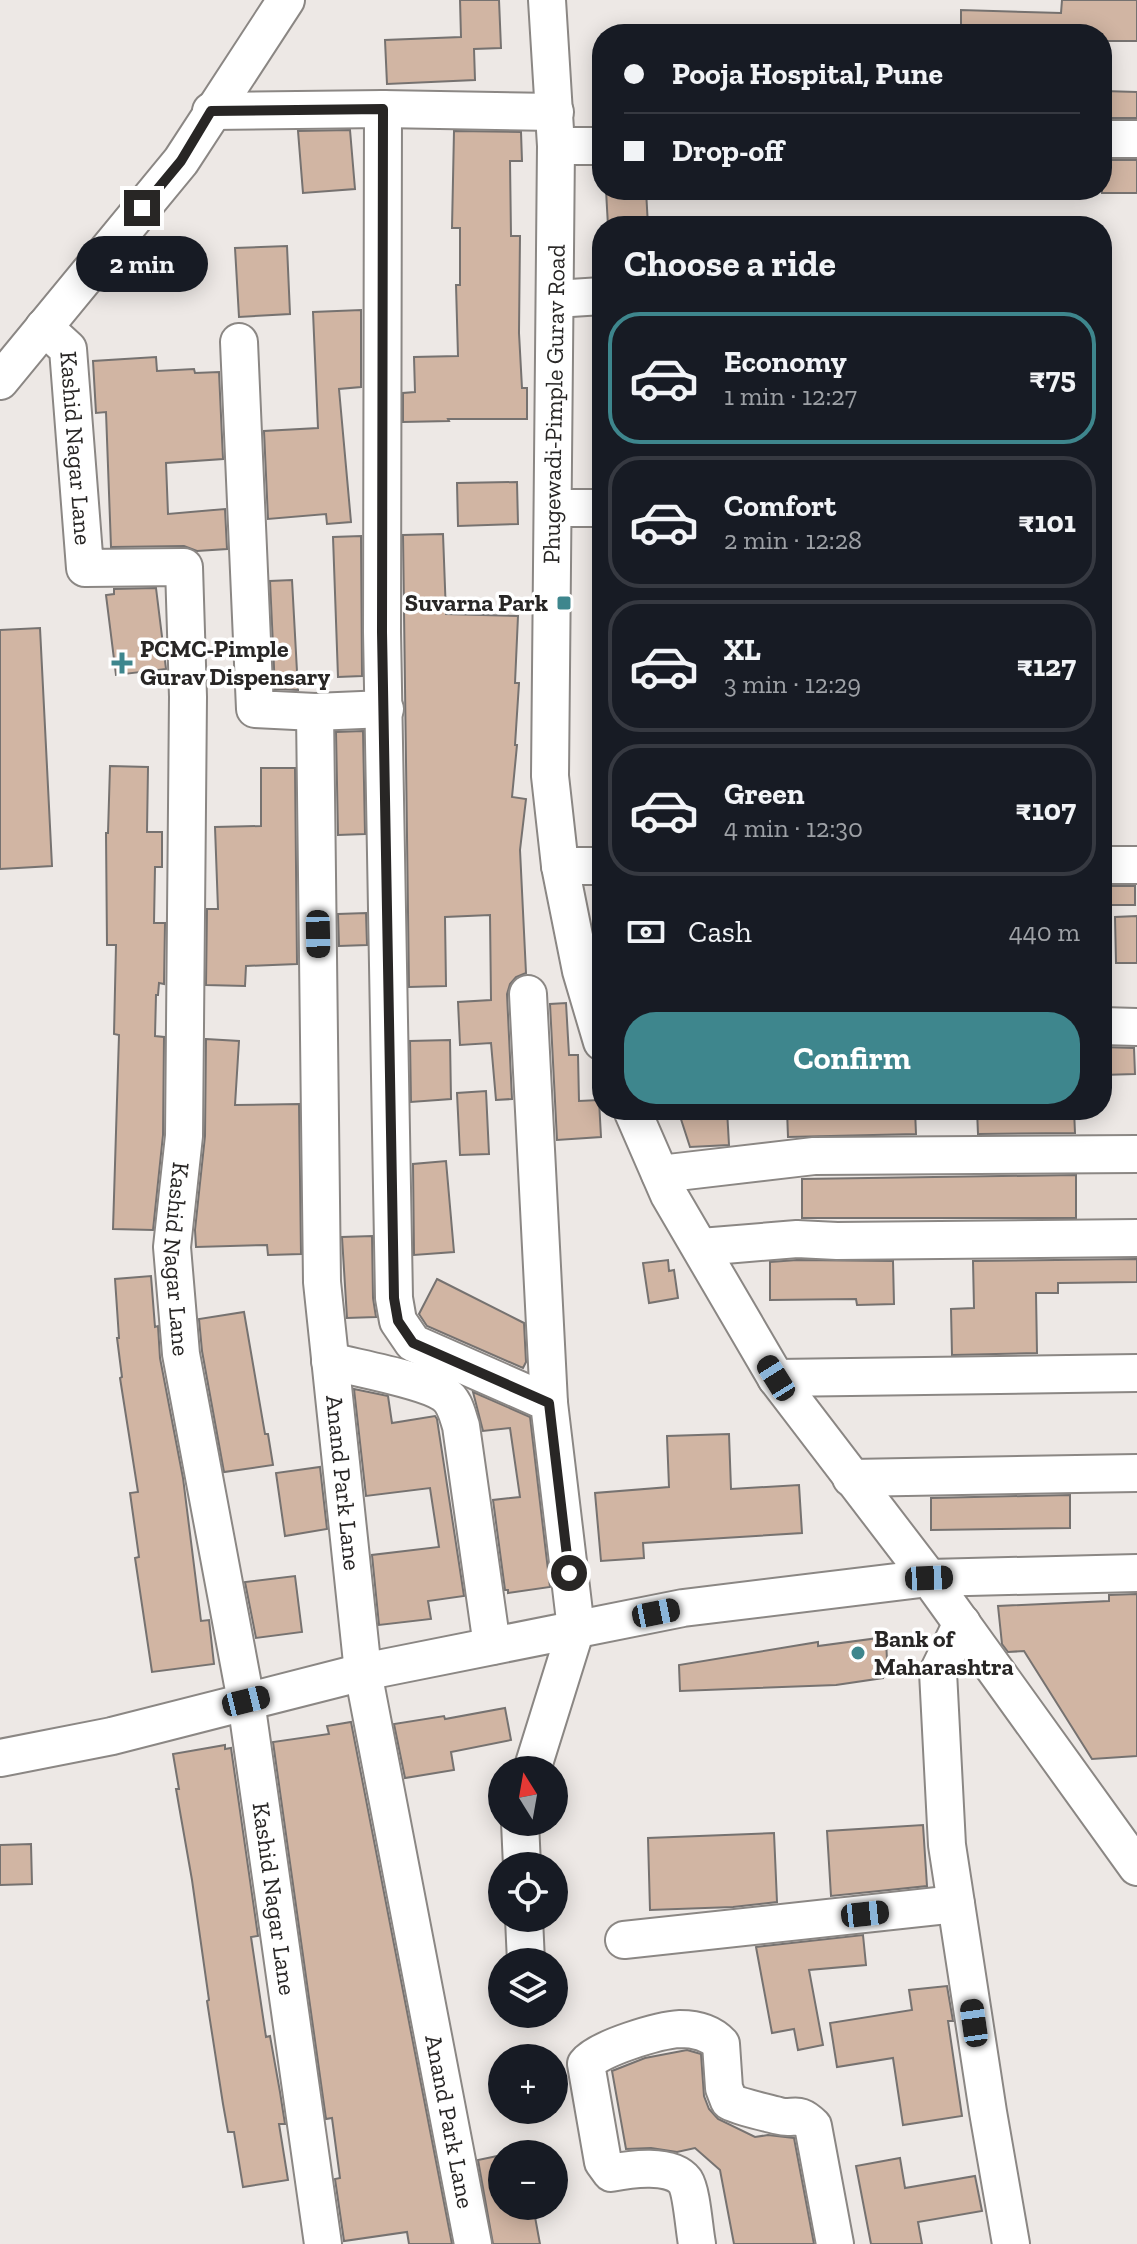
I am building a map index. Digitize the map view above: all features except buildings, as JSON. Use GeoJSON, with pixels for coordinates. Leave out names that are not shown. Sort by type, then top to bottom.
{"type":"FeatureCollection","features":[{"type":"Feature","properties":{"kind":"street"},"geometry":{"type":"LineString","coordinates":[[0,381],[181,161],[286,0]]}},
{"type":"Feature","properties":{"kind":"street","name":"Phugewadi-Pimple Gurav Road"},"geometry":{"type":"LineString","coordinates":[[547,0],[556,129],[550,776],[560,866],[581,971],[592,1007]]}},
{"type":"Feature","properties":{"kind":"street"},"geometry":{"type":"LineString","coordinates":[[211,111],[383,109],[556,129],[592,142]]}},
{"type":"Feature","properties":{"kind":"street"},"geometry":{"type":"LineString","coordinates":[[383,109],[382,632],[394,1298],[398,1321],[413,1343],[549,1403]]}},
{"type":"Feature","properties":{"kind":"street"},"geometry":{"type":"LineString","coordinates":[[1112,139],[1137,139]]}},
{"type":"Feature","properties":{"kind":"street"},"geometry":{"type":"LineString","coordinates":[[555,299],[592,297]]}},
{"type":"Feature","properties":{"kind":"street","name":"Kashid Nagar Lane"},"geometry":{"type":"LineString","coordinates":[[44,327],[68,349],[85,568],[184,567],[188,713],[184,1136],[172,1247],[181,1354],[246,1701],[323,2244]]}},
{"type":"Feature","properties":{"kind":"street"},"geometry":{"type":"LineString","coordinates":[[239,342],[255,709],[315,712],[385,709]]}},
{"type":"Feature","properties":{"kind":"street"},"geometry":{"type":"LineString","coordinates":[[553,508],[592,508]]}},
{"type":"Feature","properties":{"kind":"street","name":"Anand Park Lane"},"geometry":{"type":"LineString","coordinates":[[315,712],[322,1282],[330,1361],[363,1672],[473,2244]]}},
{"type":"Feature","properties":{"kind":"street"},"geometry":{"type":"LineString","coordinates":[[1112,865],[1137,865]]}},
{"type":"Feature","properties":{"kind":"street"},"geometry":{"type":"LineString","coordinates":[[560,866],[592,866]]}},
{"type":"Feature","properties":{"kind":"street"},"geometry":{"type":"LineString","coordinates":[[528,994],[549,1403],[576,1629],[536,1756]]}},
{"type":"Feature","properties":{"kind":"street"},"geometry":{"type":"LineString","coordinates":[[1112,1026],[1137,1027]]}},
{"type":"Feature","properties":{"kind":"street"},"geometry":{"type":"LineString","coordinates":[[636,1120],[669,1195],[701,1247],[734,1311],[776,1378],[929,1578],[1137,1867]]}},
{"type":"Feature","properties":{"kind":"street"},"geometry":{"type":"LineString","coordinates":[[660,1174],[814,1156],[1137,1154]]}},
{"type":"Feature","properties":{"kind":"street"},"geometry":{"type":"LineString","coordinates":[[701,1247],[797,1239],[1137,1238]]}},
{"type":"Feature","properties":{"kind":"street"},"geometry":{"type":"LineString","coordinates":[[330,1361],[426,1385],[445,1394],[455,1406],[461,1426],[492,1646]]}},
{"type":"Feature","properties":{"kind":"street"},"geometry":{"type":"LineString","coordinates":[[776,1378],[1137,1373]]}},
{"type":"Feature","properties":{"kind":"street"},"geometry":{"type":"LineString","coordinates":[[851,1478],[1137,1473]]}},
{"type":"Feature","properties":{"kind":"street"},"geometry":{"type":"LineString","coordinates":[[0,1758],[112,1736],[363,1672],[683,1608],[929,1578],[1137,1573]]}},
{"type":"Feature","properties":{"kind":"street"},"geometry":{"type":"LineString","coordinates":[[962,1623],[938,1672],[947,1845],[1011,2244]]}},
{"type":"Feature","properties":{"kind":"street"},"geometry":{"type":"LineString","coordinates":[[624,1940],[956,1904]]}},
{"type":"Feature","properties":{"kind":"street"},"geometry":{"type":"LineString","coordinates":[[697,2244],[687,2183],[677,2174],[629,2170],[611,2173],[603,2162],[586,2064],[592,2055],[677,2029],[706,2033],[721,2044],[724,2088],[729,2101],[783,2117],[805,2117],[813,2126],[835,2244]]}},
{"type":"Feature","properties":{"kind":"place","name":"Suvarna Park"},"geometry":{"type":"Point","coordinates":[564,603]}},
{"type":"Feature","properties":{"kind":"place","name":"PCMC-Pimple Gurav Dispensary"},"geometry":{"type":"Point","coordinates":[122,663]}},
{"type":"Feature","properties":{"kind":"place","name":"Bank of Maharashtra"},"geometry":{"type":"Point","coordinates":[858,1653]}},
{"type":"Feature","properties":{"kind":"route"},"geometry":{"type":"LineString","coordinates":[[142,208],[181,161],[211,111],[383,109],[382,632],[394,1298],[398,1321],[413,1343],[549,1403],[569,1573]]}}]}
